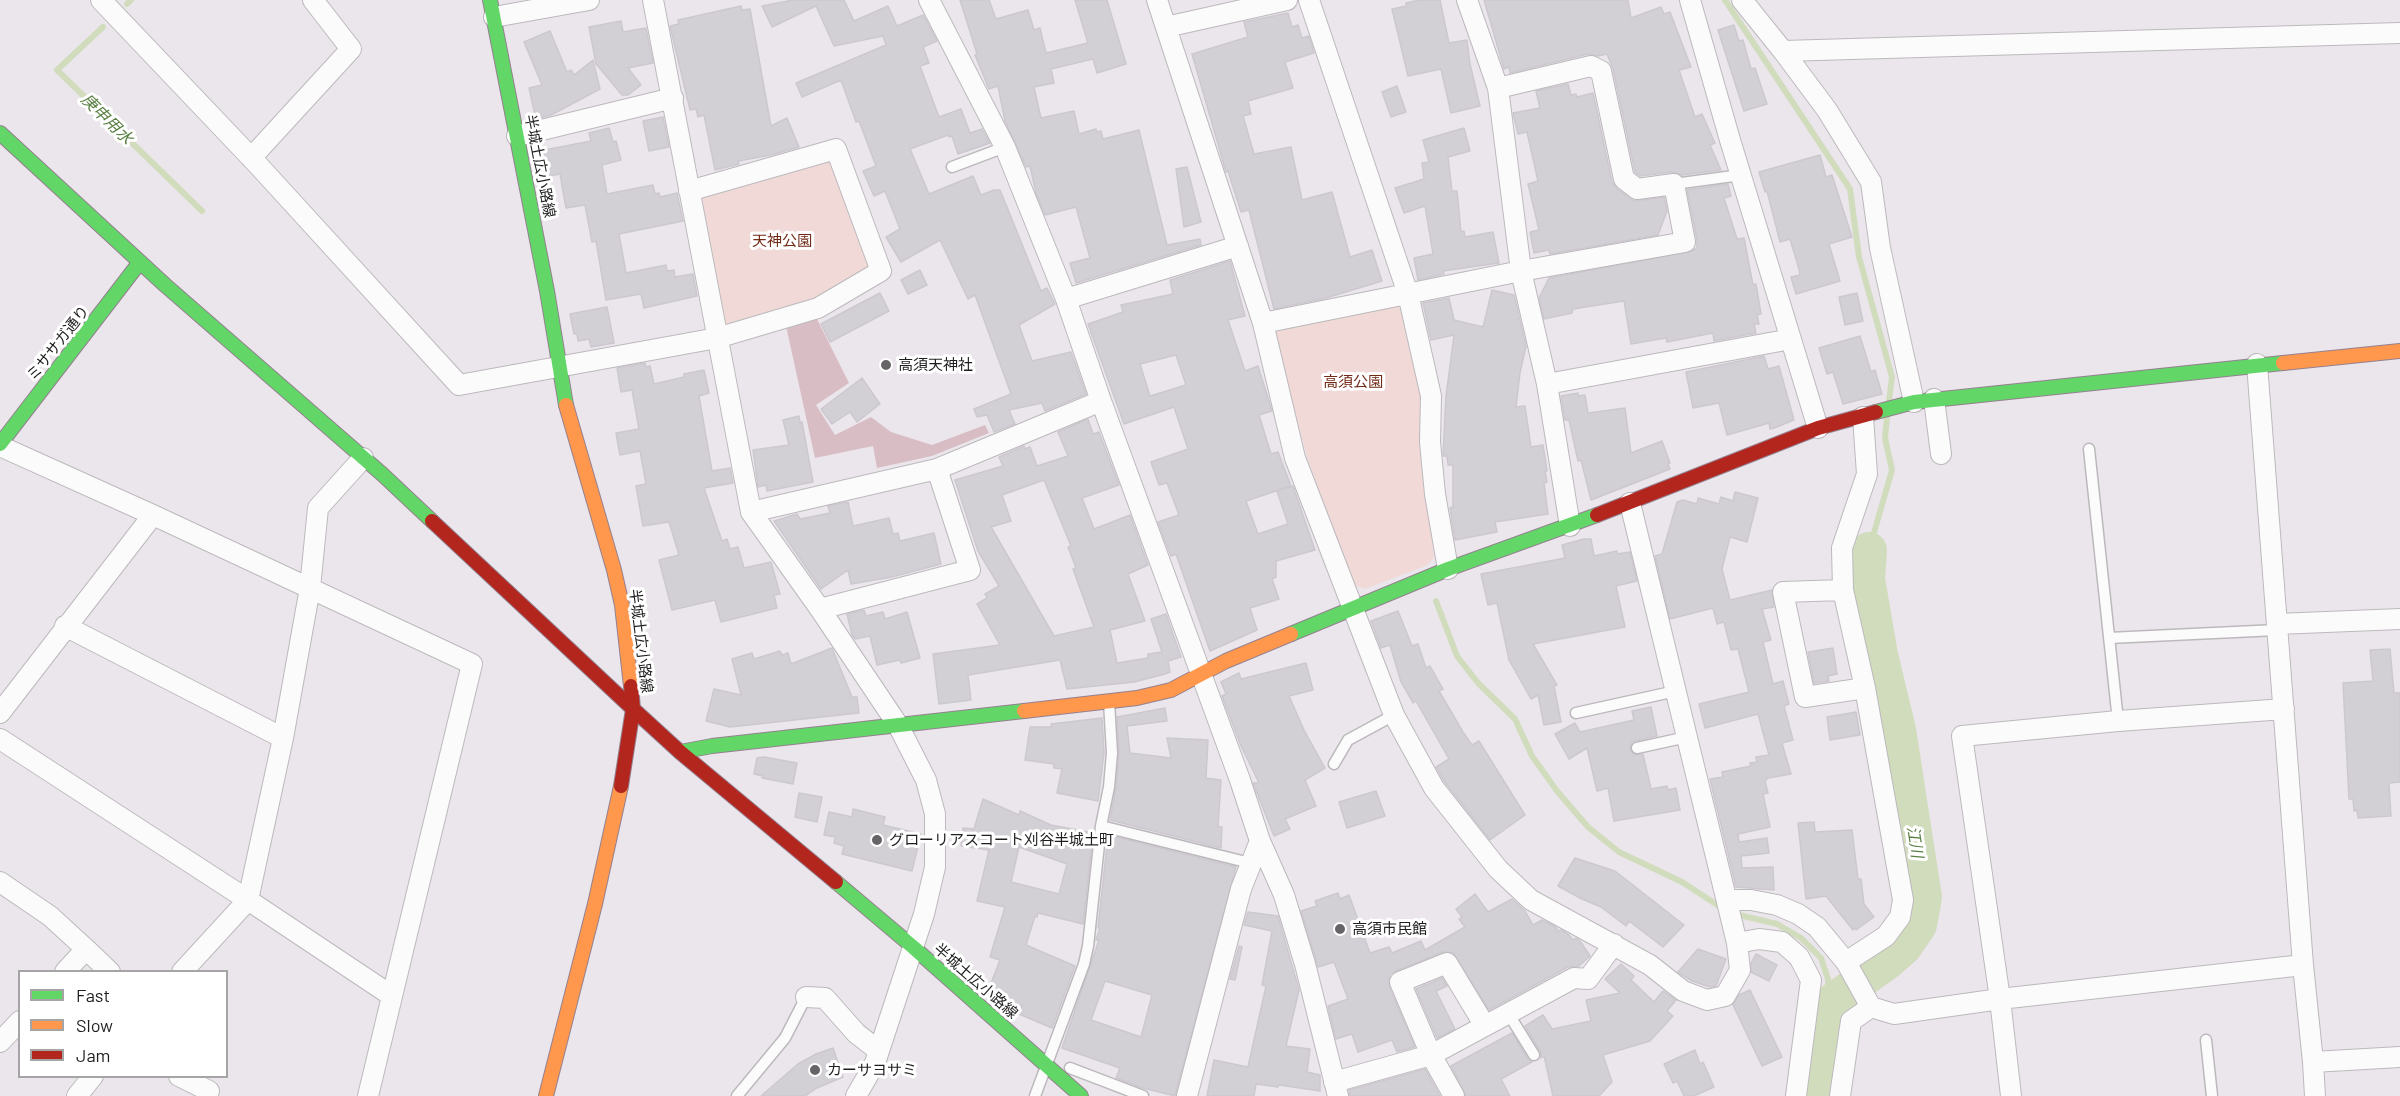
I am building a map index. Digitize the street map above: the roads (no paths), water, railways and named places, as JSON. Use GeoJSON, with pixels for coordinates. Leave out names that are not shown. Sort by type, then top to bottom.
{"type":"FeatureCollection","features":[{"type":"Feature","properties":{"kind":"street"},"geometry":{"type":"LineString","coordinates":[[101,0],[251,158],[459,385],[717,338],[818,308],[880,270],[836,149],[689,190]]}},
{"type":"Feature","properties":{"kind":"street"},"geometry":{"type":"LineString","coordinates":[[251,158],[351,49],[313,0]]}},
{"type":"Feature","properties":{"kind":"street"},"geometry":{"type":"LineString","coordinates":[[492,8],[589,0]]}},
{"type":"Feature","properties":{"kind":"street"},"geometry":{"type":"LineString","coordinates":[[653,0],[751,512],[898,725],[926,780],[934,814],[935,867],[924,914],[875,1063],[856,1096]]}},
{"type":"Feature","properties":{"kind":"street"},"geometry":{"type":"LineString","coordinates":[[929,0],[1005,147],[1066,299],[1260,841],[1284,895],[1336,1089],[1431,1055],[1574,978],[1588,980],[1614,944]]}},
{"type":"Feature","properties":{"kind":"street"},"geometry":{"type":"LineString","coordinates":[[1157,0],[1263,323],[1295,458],[1394,715],[1434,788],[1498,869],[1531,900],[1650,965],[1683,991],[1707,999],[1725,996],[1740,970],[1735,935],[1630,503]]}},
{"type":"Feature","properties":{"kind":"street"},"geometry":{"type":"LineString","coordinates":[[1166,27],[1287,0]]}},
{"type":"Feature","properties":{"kind":"street"},"geometry":{"type":"LineString","coordinates":[[1309,0],[1408,294],[1431,396],[1430,442],[1435,494],[1448,569]]}},
{"type":"Feature","properties":{"kind":"street"},"geometry":{"type":"LineString","coordinates":[[1467,0],[1498,88],[1521,271],[1547,384],[1570,525]]}},
{"type":"Feature","properties":{"kind":"street"},"geometry":{"type":"LineString","coordinates":[[1690,0],[1818,428]]}},
{"type":"Feature","properties":{"kind":"street"},"geometry":{"type":"LineString","coordinates":[[1742,0],[1827,110],[1871,183],[1880,248],[1914,402]]}},
{"type":"Feature","properties":{"kind":"street","name":"半城土広小路線"},"geometry":{"type":"LineString","coordinates":[[492,8],[565,402],[622,605],[633,709],[680,752],[913,947],[1081,1096]]}},
{"type":"Feature","properties":{"kind":"street"},"geometry":{"type":"LineString","coordinates":[[1783,51],[2400,33]]}},
{"type":"Feature","properties":{"kind":"street"},"geometry":{"type":"LineString","coordinates":[[1263,323],[1521,271],[1685,242],[1674,184],[1637,189],[1624,179],[1601,71],[1592,66],[1498,88]]}},
{"type":"Feature","properties":{"kind":"street"},"geometry":{"type":"LineString","coordinates":[[517,136],[673,98]]}},
{"type":"Feature","properties":{"kind":"street"},"geometry":{"type":"LineString","coordinates":[[0,133],[140,262],[363,458],[633,709],[619,796],[607,850],[546,1096]]}},
{"type":"Feature","properties":{"kind":"street"},"geometry":{"type":"LineString","coordinates":[[1066,299],[1238,246]]}},
{"type":"Feature","properties":{"kind":"street","name":"ミササガ通り"},"geometry":{"type":"LineString","coordinates":[[0,445],[140,262]]}},
{"type":"Feature","properties":{"kind":"street"},"geometry":{"type":"LineString","coordinates":[[1547,384],[1791,339]]}},
{"type":"Feature","properties":{"kind":"street"},"geometry":{"type":"LineString","coordinates":[[680,752],[712,746],[1137,698],[1171,690],[1226,661],[1448,569],[1630,503],[1818,428],[1914,402],[2257,364],[2400,351]]}},
{"type":"Feature","properties":{"kind":"street"},"geometry":{"type":"LineString","coordinates":[[2257,364],[2315,1096]]}},
{"type":"Feature","properties":{"kind":"street"},"geometry":{"type":"LineString","coordinates":[[1934,399],[1941,454]]}},
{"type":"Feature","properties":{"kind":"street"},"geometry":{"type":"LineString","coordinates":[[751,512],[937,469],[1101,401]]}},
{"type":"Feature","properties":{"kind":"street"},"geometry":{"type":"LineString","coordinates":[[1846,962],[1886,936],[1900,917],[1902,900],[1865,688],[1843,590],[1842,548],[1867,474],[1863,417]]}},
{"type":"Feature","properties":{"kind":"street"},"geometry":{"type":"LineString","coordinates":[[0,445],[472,664],[368,1096]]}},
{"type":"Feature","properties":{"kind":"street"},"geometry":{"type":"LineString","coordinates":[[184,970],[248,900],[283,738],[310,588],[318,508],[363,458]]}},
{"type":"Feature","properties":{"kind":"street"},"geometry":{"type":"LineString","coordinates":[[820,609],[970,570],[937,469]]}},
{"type":"Feature","properties":{"kind":"street"},"geometry":{"type":"LineString","coordinates":[[0,713],[153,515]]}},
{"type":"Feature","properties":{"kind":"street"},"geometry":{"type":"LineString","coordinates":[[1843,590],[1783,592],[1805,697],[1865,688]]}},
{"type":"Feature","properties":{"kind":"street"},"geometry":{"type":"LineString","coordinates":[[2277,627],[2400,619]]}},
{"type":"Feature","properties":{"kind":"street"},"geometry":{"type":"LineString","coordinates":[[65,626],[283,738]]}},
{"type":"Feature","properties":{"kind":"street"},"geometry":{"type":"LineString","coordinates":[[2011,1096],[2000,999],[1962,736],[2118,721],[2284,709]]}},
{"type":"Feature","properties":{"kind":"street"},"geometry":{"type":"LineString","coordinates":[[0,739],[392,996]]}},
{"type":"Feature","properties":{"kind":"street"},"geometry":{"type":"LineString","coordinates":[[1187,1096],[1241,889],[1260,841]]}},
{"type":"Feature","properties":{"kind":"street"},"geometry":{"type":"LineString","coordinates":[[4,892],[50,916],[108,970]]}},
{"type":"Feature","properties":{"kind":"street"},"geometry":{"type":"LineString","coordinates":[[1727,901],[1751,900],[1777,905],[1798,914],[1817,927],[1846,962],[1871,1006],[1894,1014],[2000,999],[2303,965]]}},
{"type":"Feature","properties":{"kind":"street"},"geometry":{"type":"LineString","coordinates":[[1735,935],[1782,942],[1799,957],[1811,980],[1796,1096]]}},
{"type":"Feature","properties":{"kind":"street"},"geometry":{"type":"LineString","coordinates":[[67,970],[86,948]]}},
{"type":"Feature","properties":{"kind":"street"},"geometry":{"type":"LineString","coordinates":[[1454,1096],[1431,1055],[1400,982],[1447,963],[1485,1026]]}},
{"type":"Feature","properties":{"kind":"street"},"geometry":{"type":"LineString","coordinates":[[806,997],[825,998],[856,1033],[879,1051]]}},
{"type":"Feature","properties":{"kind":"street"},"geometry":{"type":"LineString","coordinates":[[1840,1096],[1851,1021],[1871,1006]]}},
{"type":"Feature","properties":{"kind":"street"},"geometry":{"type":"LineString","coordinates":[[0,1042],[18,1023]]}},
{"type":"Feature","properties":{"kind":"street"},"geometry":{"type":"LineString","coordinates":[[2313,1062],[2400,1057]]}},
{"type":"Feature","properties":{"kind":"street"},"geometry":{"type":"LineString","coordinates":[[77,1096],[92,1078]]}},
{"type":"Feature","properties":{"kind":"street"},"geometry":{"type":"LineString","coordinates":[[182,1078],[209,1091],[207,1096]]}},
{"type":"Feature","properties":{"kind":"lane"},"geometry":{"type":"LineString","coordinates":[[952,167],[1005,147]]}},
{"type":"Feature","properties":{"kind":"lane"},"geometry":{"type":"LineString","coordinates":[[1674,184],[1741,176]]}},
{"type":"Feature","properties":{"kind":"lane"},"geometry":{"type":"LineString","coordinates":[[2089,449],[2118,721]]}},
{"type":"Feature","properties":{"kind":"lane"},"geometry":{"type":"LineString","coordinates":[[2109,638],[2277,627]]}},
{"type":"Feature","properties":{"kind":"lane"},"geometry":{"type":"LineString","coordinates":[[1576,713],[1676,691]]}},
{"type":"Feature","properties":{"kind":"lane"},"geometry":{"type":"LineString","coordinates":[[1035,1096],[1084,964],[1088,946],[1101,826],[1109,787],[1112,753],[1109,701]]}},
{"type":"Feature","properties":{"kind":"lane"},"geometry":{"type":"LineString","coordinates":[[1334,764],[1348,740],[1394,715]]}},
{"type":"Feature","properties":{"kind":"lane"},"geometry":{"type":"LineString","coordinates":[[1637,748],[1687,737]]}},
{"type":"Feature","properties":{"kind":"lane"},"geometry":{"type":"LineString","coordinates":[[1101,826],[1250,863]]}},
{"type":"Feature","properties":{"kind":"lane"},"geometry":{"type":"LineString","coordinates":[[737,1096],[785,1038],[806,997]]}},
{"type":"Feature","properties":{"kind":"lane"},"geometry":{"type":"LineString","coordinates":[[1508,1012],[1534,1055]]}},
{"type":"Feature","properties":{"kind":"lane"},"geometry":{"type":"LineString","coordinates":[[2206,1040],[2212,1096]]}},
{"type":"Feature","properties":{"kind":"lane"},"geometry":{"type":"LineString","coordinates":[[1070,1068],[1143,1096]]}},
{"type":"Feature","properties":{"kind":"waterway","name":"庚申用水"},"geometry":{"type":"LineString","coordinates":[[127,4],[131,0]]}},
{"type":"Feature","properties":{"kind":"waterway"},"geometry":{"type":"LineString","coordinates":[[1725,0],[1850,189],[1859,257],[1892,377],[1889,401]]}},
{"type":"Feature","properties":{"kind":"waterway","name":"庚申用水"},"geometry":{"type":"LineString","coordinates":[[103,27],[57,70],[202,211]]}},
{"type":"Feature","properties":{"kind":"waterway"},"geometry":{"type":"LineString","coordinates":[[1869,550],[1892,470],[1885,438],[1887,417]]}},
{"type":"Feature","properties":{"kind":"waterway","name":"江川"},"geometry":{"type":"LineString","coordinates":[[1818,1096],[1830,1003],[1904,947],[1919,925],[1924,897],[1898,730],[1880,655],[1867,579],[1869,550]]}},
{"type":"Feature","properties":{"kind":"waterway"},"geometry":{"type":"LineString","coordinates":[[1436,601],[1457,656],[1478,683],[1515,719],[1532,756],[1557,791],[1588,827],[1619,852],[1682,882],[1725,910]]}},
{"type":"Feature","properties":{"kind":"waterway"},"geometry":{"type":"LineString","coordinates":[[1735,914],[1777,924],[1801,938],[1821,958],[1828,979],[1830,1003]]}},
{"type":"Feature","properties":{"kind":"place","name":"高須天神社"},"geometry":{"type":"Point","coordinates":[886,365]}},
{"type":"Feature","properties":{"kind":"place","name":"グローリアスコート刈谷半城土町"},"geometry":{"type":"Point","coordinates":[877,840]}},
{"type":"Feature","properties":{"kind":"place","name":"高須市民館"},"geometry":{"type":"Point","coordinates":[1340,929]}},
{"type":"Feature","properties":{"kind":"place","name":"カーサヨサミ"},"geometry":{"type":"Point","coordinates":[815,1070]}},
{"type":"Feature","properties":{"kind":"park label","name":"天神公園"},"geometry":{"type":"Point","coordinates":[782,241]}},
{"type":"Feature","properties":{"kind":"park label","name":"高須公園"},"geometry":{"type":"Point","coordinates":[1353,382]}}]}
